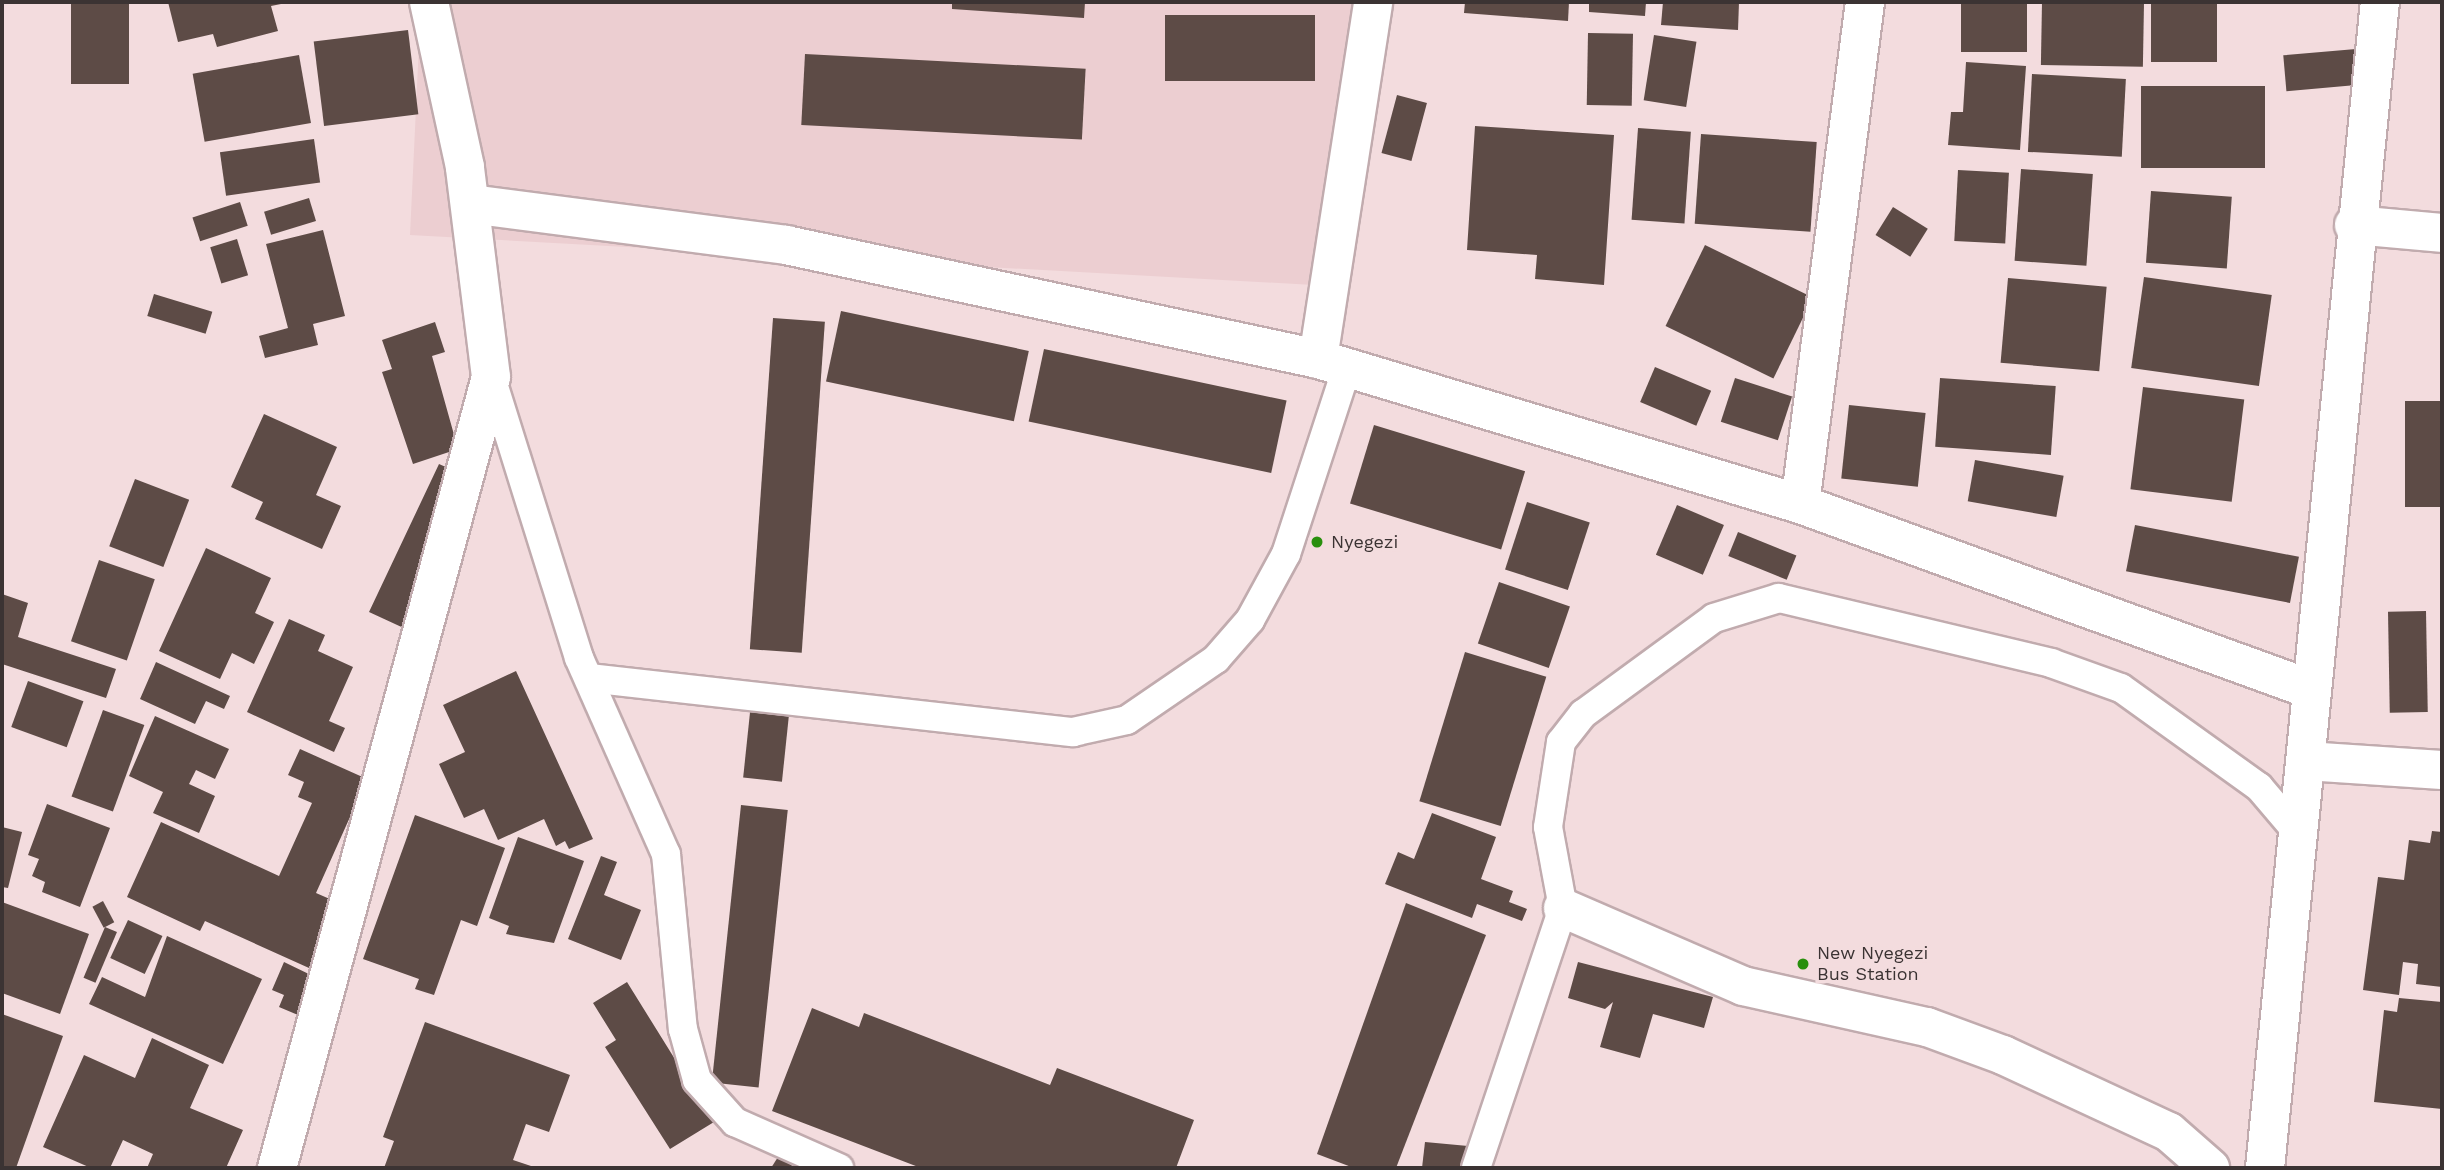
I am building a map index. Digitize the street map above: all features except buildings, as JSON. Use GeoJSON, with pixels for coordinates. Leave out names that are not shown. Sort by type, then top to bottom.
{"type":"FeatureCollection","features":[{"type":"Feature","properties":{"kind":"street"},"geometry":{"type":"LineString","coordinates":[[277,1168],[491,377],[471,204],[429,2]]}},
{"type":"Feature","properties":{"kind":"street"},"geometry":{"type":"LineString","coordinates":[[1332,363],[1373,2]]}},
{"type":"Feature","properties":{"kind":"street"},"geometry":{"type":"LineString","coordinates":[[1800,504],[1865,2]]}},
{"type":"Feature","properties":{"kind":"street"},"geometry":{"type":"LineString","coordinates":[[2265,1168],[2300,834],[2310,689],[2354,225],[2380,2]]}},
{"type":"Feature","properties":{"kind":"street"},"geometry":{"type":"LineString","coordinates":[[471,204],[786,245],[1332,363],[1800,504],[2310,689]]}},
{"type":"Feature","properties":{"kind":"street"},"geometry":{"type":"LineString","coordinates":[[2354,225],[2442,233]]}},
{"type":"Feature","properties":{"kind":"street"},"geometry":{"type":"LineString","coordinates":[[2306,761],[2442,770]]}},
{"type":"Feature","properties":{"kind":"street"},"geometry":{"type":"LineString","coordinates":[[1563,908],[1744,986],[1927,1027],[2003,1055],[2169,1132],[2210,1168]]}},
{"type":"Feature","properties":{"kind":"lane"},"geometry":{"type":"LineString","coordinates":[[589,678],[1073,732],[1127,720],[1216,659],[1250,620],[1286,554],[1332,363]]}},
{"type":"Feature","properties":{"kind":"lane"},"geometry":{"type":"LineString","coordinates":[[491,377],[552,580],[589,678],[666,854],[683,1029],[697,1080],[734,1122],[839,1168]]}},
{"type":"Feature","properties":{"kind":"lane"},"geometry":{"type":"LineString","coordinates":[[1476,1168],[1563,908],[1548,827],[1561,742],[1583,714],[1714,618],[1779,598],[2051,663],[2121,688],[2259,786],[2300,834]]}},
{"type":"Feature","properties":{"kind":"shaded area"},"geometry":{"type":"Polygon","coordinates":[[[421,2],[1358,2],[1331,286],[410,235],[421,2]]]}},
{"type":"Feature","properties":{"kind":"place","name":"Nyegezi"},"geometry":{"type":"Point","coordinates":[1317,542]}},
{"type":"Feature","properties":{"kind":"place","name":"New Nyegezi Bus Station"},"geometry":{"type":"Point","coordinates":[1803,964]}}]}
